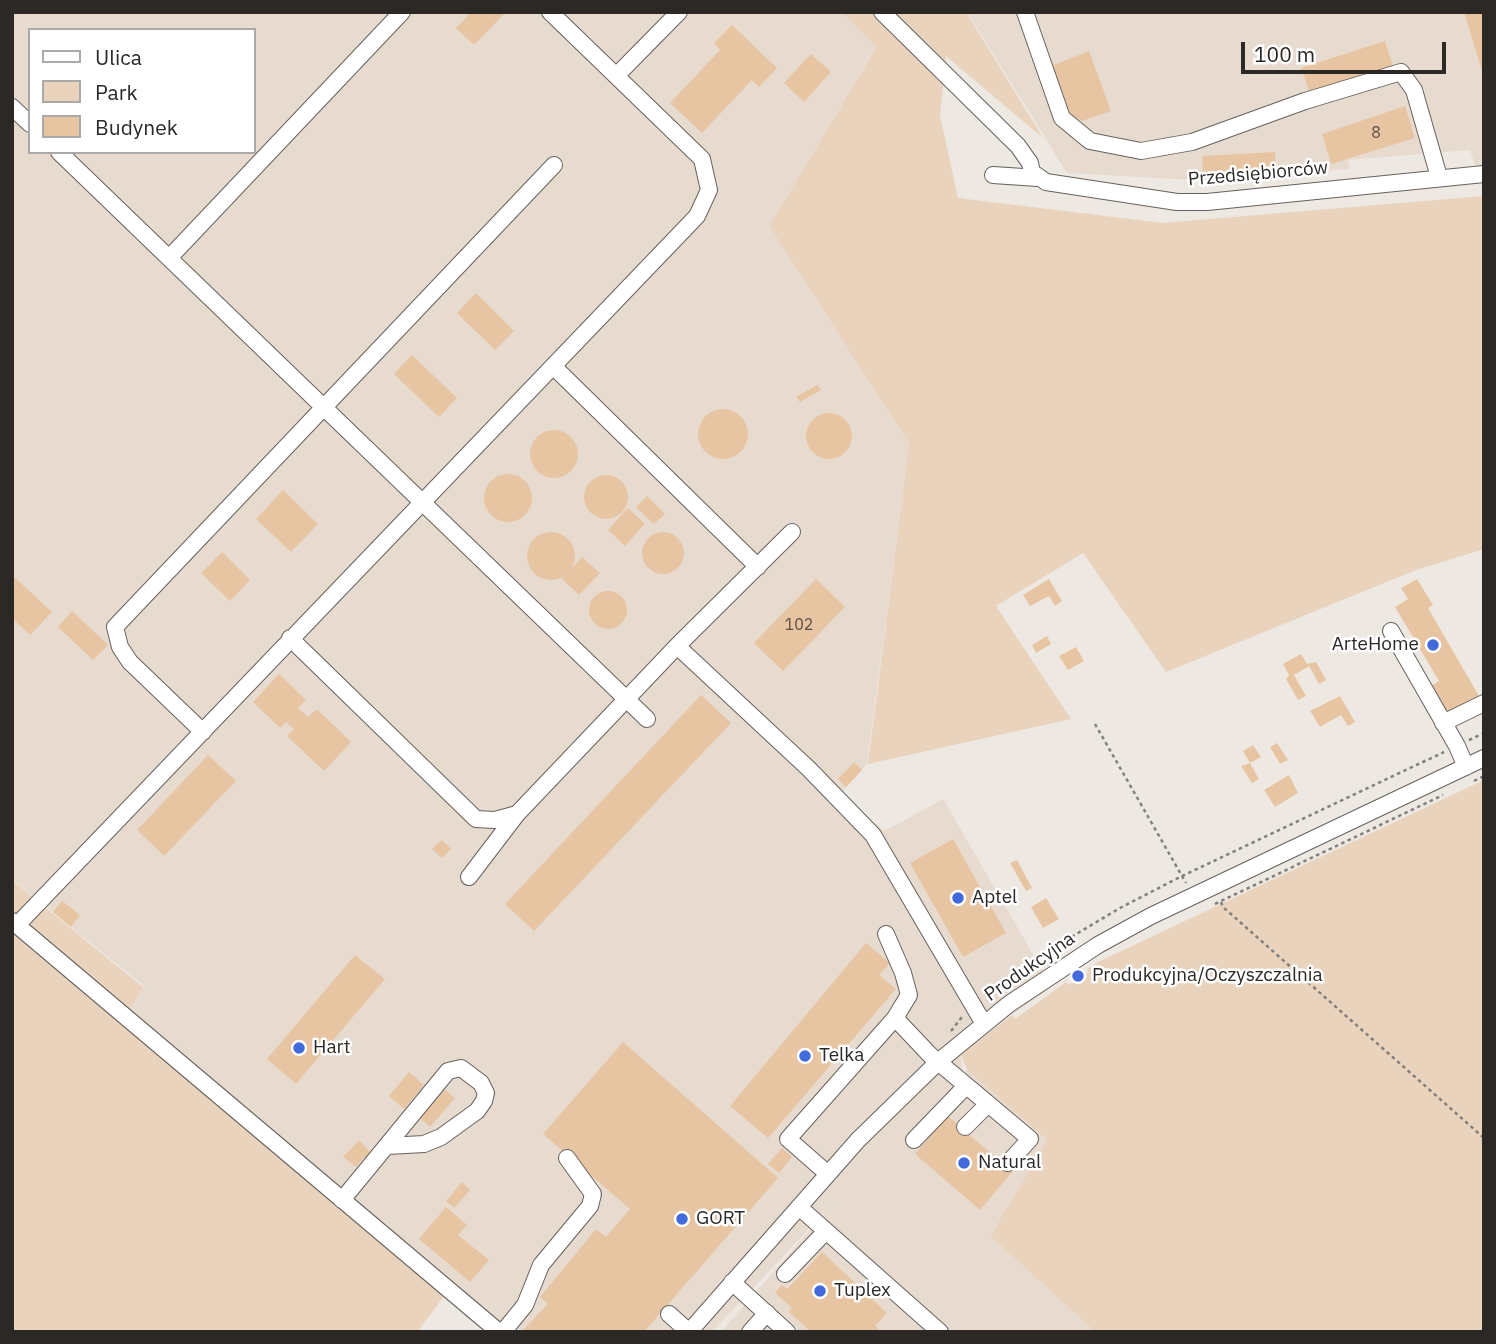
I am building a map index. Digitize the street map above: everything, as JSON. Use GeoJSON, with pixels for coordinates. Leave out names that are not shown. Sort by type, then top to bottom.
{"type":"FeatureCollection","features":[{"type":"Feature","properties":{"kind":"street"},"geometry":{"type":"LineString","coordinates":[[169,258],[402,12]]}},
{"type":"Feature","properties":{"kind":"street"},"geometry":{"type":"LineString","coordinates":[[550,12],[702,159],[709,190],[697,216],[203,732],[15,923],[501,1332],[525,1305],[541,1265],[590,1206],[593,1194],[566,1158]]}},
{"type":"Feature","properties":{"kind":"street"},"geometry":{"type":"LineString","coordinates":[[617,75],[679,12]]}},
{"type":"Feature","properties":{"kind":"street"},"geometry":{"type":"LineString","coordinates":[[883,12],[1018,146],[1038,178]]}},
{"type":"Feature","properties":{"kind":"street"},"geometry":{"type":"LineString","coordinates":[[1025,12],[1062,118],[1090,141],[1141,151],[1192,142],[1305,101],[1401,72],[1414,90],[1439,177]]}},
{"type":"Feature","properties":{"kind":"street"},"geometry":{"type":"LineString","coordinates":[[12,107],[28,122]]}},
{"type":"Feature","properties":{"kind":"street"},"geometry":{"type":"LineString","coordinates":[[61,154],[647,719]]}},
{"type":"Feature","properties":{"kind":"street"},"geometry":{"type":"LineString","coordinates":[[203,732],[130,663],[120,648],[115,627],[554,164]]}},
{"type":"Feature","properties":{"kind":"street","name":"Przedsiębiorców"},"geometry":{"type":"LineString","coordinates":[[993,175],[1038,178],[1069,188],[1177,202],[1207,202],[1484,174]]}},
{"type":"Feature","properties":{"kind":"street"},"geometry":{"type":"LineString","coordinates":[[553,366],[758,566]]}},
{"type":"Feature","properties":{"kind":"street"},"geometry":{"type":"LineString","coordinates":[[469,877],[517,814],[626,698],[792,532]]}},
{"type":"Feature","properties":{"kind":"street"},"geometry":{"type":"LineString","coordinates":[[1391,631],[1466,766]]}},
{"type":"Feature","properties":{"kind":"street"},"geometry":{"type":"LineString","coordinates":[[290,639],[476,819],[495,820],[517,814]]}},
{"type":"Feature","properties":{"kind":"street"},"geometry":{"type":"LineString","coordinates":[[677,646],[808,769],[873,835],[984,1024]]}},
{"type":"Feature","properties":{"kind":"street"},"geometry":{"type":"LineString","coordinates":[[1443,723],[1484,703]]}},
{"type":"Feature","properties":{"kind":"street","name":"Produkcyjna"},"geometry":{"type":"LineString","coordinates":[[689,1332],[867,1131],[938,1062],[1009,1004],[1098,945],[1192,895],[1484,758]]}},
{"type":"Feature","properties":{"kind":"street"},"geometry":{"type":"LineString","coordinates":[[828,1174],[788,1139],[895,1018],[909,995],[903,973],[886,934]]}},
{"type":"Feature","properties":{"kind":"street"},"geometry":{"type":"LineString","coordinates":[[895,1018],[938,1062],[1030,1139],[1008,1163]]}},
{"type":"Feature","properties":{"kind":"street"},"geometry":{"type":"LineString","coordinates":[[342,1200],[448,1071],[461,1068],[481,1083],[486,1093],[477,1111],[440,1137],[424,1143],[387,1146]]}},
{"type":"Feature","properties":{"kind":"street"},"geometry":{"type":"LineString","coordinates":[[914,1140],[965,1086]]}},
{"type":"Feature","properties":{"kind":"street"},"geometry":{"type":"LineString","coordinates":[[965,1126],[988,1104]]}},
{"type":"Feature","properties":{"kind":"street"},"geometry":{"type":"LineString","coordinates":[[799,1207],[940,1332]]}},
{"type":"Feature","properties":{"kind":"street"},"geometry":{"type":"LineString","coordinates":[[785,1274],[826,1231]]}},
{"type":"Feature","properties":{"kind":"street"},"geometry":{"type":"LineString","coordinates":[[732,1282],[788,1332]]}},
{"type":"Feature","properties":{"kind":"street"},"geometry":{"type":"LineString","coordinates":[[750,1332],[766,1313]]}},
{"type":"Feature","properties":{"kind":"street"},"geometry":{"type":"LineString","coordinates":[[670,1314],[689,1332]]}},
{"type":"Feature","properties":{"kind":"path"},"geometry":{"type":"LineString","coordinates":[[1095,724],[1192,895]]}},
{"type":"Feature","properties":{"kind":"path"},"geometry":{"type":"LineString","coordinates":[[972,1005],[1075,934],[1182,876],[1484,733]]}},
{"type":"Feature","properties":{"kind":"path"},"geometry":{"type":"LineString","coordinates":[[1467,784],[1484,776]]}},
{"type":"Feature","properties":{"kind":"path"},"geometry":{"type":"LineString","coordinates":[[1209,906],[1443,796]]}},
{"type":"Feature","properties":{"kind":"path"},"geometry":{"type":"LineString","coordinates":[[1212,885],[1223,907],[1484,1138]]}},
{"type":"Feature","properties":{"kind":"path"},"geometry":{"type":"LineString","coordinates":[[997,988],[1009,1004]]}},
{"type":"Feature","properties":{"kind":"shaded area"},"geometry":{"type":"Polygon","coordinates":[[[12,12],[841,12],[876,46],[769,226],[909,444],[867,764],[838,797],[885,831],[943,799],[1052,987],[990,1030],[961,1054],[962,1070],[959,1077],[967,1070],[1047,1140],[990,1236],[1095,1332],[721,1332],[837,1199],[712,1332],[499,1332],[124,1016],[145,987],[12,879],[12,12]]]}},
{"type":"Feature","properties":{"kind":"shaded area"},"geometry":{"type":"Polygon","coordinates":[[[967,12],[1484,12],[1484,193],[1470,150],[1348,160],[1350,169],[1194,180],[1067,173],[967,12]]]}},
{"type":"Feature","properties":{"kind":"green space"},"geometry":{"type":"Polygon","coordinates":[[[841,12],[966,12],[1043,138],[946,56],[940,116],[958,198],[1163,223],[1484,196],[1484,549],[1416,570],[1166,672],[1083,553],[996,606],[1071,719],[868,764],[909,444],[769,226],[876,47],[841,12]]]}},
{"type":"Feature","properties":{"kind":"green space"},"geometry":{"type":"Polygon","coordinates":[[[1484,780],[1484,1332],[1095,1332],[990,1236],[1047,1140],[967,1070],[961,1054],[1012,1015],[1015,1019],[1066,982],[1069,985],[1089,972],[1087,969],[1098,962],[1484,780]]]}},
{"type":"Feature","properties":{"kind":"green space"},"geometry":{"type":"Polygon","coordinates":[[[12,880],[144,988],[125,1016],[449,1290],[417,1332],[12,1332],[12,880]]]}},
{"type":"Feature","properties":{"kind":"building"},"geometry":{"type":"Polygon","coordinates":[[[471,12],[506,12],[474,45],[456,28],[471,12]]]}},
{"type":"Feature","properties":{"kind":"building"},"geometry":{"type":"Polygon","coordinates":[[[1464,12],[1484,12],[1483,74],[1464,12]]]}},
{"type":"Feature","properties":{"kind":"building"},"geometry":{"type":"Polygon","coordinates":[[[732,25],[777,68],[759,87],[752,80],[702,133],[670,103],[720,50],[714,43],[732,25]]]}},
{"type":"Feature","properties":{"kind":"building"},"geometry":{"type":"Polygon","coordinates":[[[1385,41],[1393,66],[1310,94],[1301,68],[1385,41]]]}},
{"type":"Feature","properties":{"kind":"building"},"geometry":{"type":"Polygon","coordinates":[[[1089,51],[1111,111],[1082,121],[1067,113],[1051,66],[1089,51]]]}},
{"type":"Feature","properties":{"kind":"building"},"geometry":{"type":"Polygon","coordinates":[[[811,54],[831,72],[804,102],[784,83],[811,54]]]}},
{"type":"Feature","properties":{"kind":"building"},"geometry":{"type":"Polygon","coordinates":[[[1405,106],[1415,138],[1331,164],[1322,134],[1405,106]]]}},
{"type":"Feature","properties":{"kind":"building"},"geometry":{"type":"Polygon","coordinates":[[[1275,152],[1276,172],[1203,176],[1202,156],[1275,152]]]}},
{"type":"Feature","properties":{"kind":"building"},"geometry":{"type":"Polygon","coordinates":[[[476,293],[514,331],[495,350],[457,313],[476,293]]]}},
{"type":"Feature","properties":{"kind":"building"},"geometry":{"type":"Polygon","coordinates":[[[412,355],[457,398],[439,417],[394,374],[412,355]]]}},
{"type":"Feature","properties":{"kind":"building"},"geometry":{"type":"Polygon","coordinates":[[[817,385],[821,390],[800,402],[796,397],[817,385]]]}},
{"type":"Feature","properties":{"kind":"building"},"geometry":{"type":"Polygon","coordinates":[[[723,409],[740,417],[748,434],[740,451],[723,459],[706,451],[698,434],[706,417],[723,409]]]}},
{"type":"Feature","properties":{"kind":"building"},"geometry":{"type":"Polygon","coordinates":[[[829,413],[845,420],[852,436],[845,452],[829,459],[813,452],[806,436],[813,420],[829,413]]]}},
{"type":"Feature","properties":{"kind":"building"},"geometry":{"type":"Polygon","coordinates":[[[554,430],[571,437],[578,454],[571,471],[554,478],[537,471],[530,454],[537,437],[554,430]]]}},
{"type":"Feature","properties":{"kind":"building"},"geometry":{"type":"Polygon","coordinates":[[[508,474],[525,481],[532,498],[525,515],[508,522],[491,515],[484,498],[491,481],[508,474]]]}},
{"type":"Feature","properties":{"kind":"building"},"geometry":{"type":"Polygon","coordinates":[[[606,475],[622,481],[628,497],[622,513],[606,519],[590,513],[584,497],[590,481],[606,475]]]}},
{"type":"Feature","properties":{"kind":"building"},"geometry":{"type":"Polygon","coordinates":[[[283,490],[318,524],[291,552],[256,519],[283,490]]]}},
{"type":"Feature","properties":{"kind":"building"},"geometry":{"type":"Polygon","coordinates":[[[647,496],[665,514],[654,524],[636,507],[647,496]]]}},
{"type":"Feature","properties":{"kind":"building"},"geometry":{"type":"Polygon","coordinates":[[[628,508],[645,524],[625,546],[608,530],[628,508]]]}},
{"type":"Feature","properties":{"kind":"building"},"geometry":{"type":"Polygon","coordinates":[[[551,532],[568,539],[575,556],[568,573],[551,580],[534,573],[527,556],[534,539],[551,532]]]}},
{"type":"Feature","properties":{"kind":"building"},"geometry":{"type":"Polygon","coordinates":[[[663,532],[678,538],[684,553],[678,568],[663,574],[648,568],[642,553],[648,538],[663,532]]]}},
{"type":"Feature","properties":{"kind":"building"},"geometry":{"type":"Polygon","coordinates":[[[222,552],[250,580],[230,601],[201,573],[222,552]]]}},
{"type":"Feature","properties":{"kind":"building"},"geometry":{"type":"Polygon","coordinates":[[[582,557],[600,573],[579,595],[562,579],[582,557]]]}},
{"type":"Feature","properties":{"kind":"building"},"geometry":{"type":"Polygon","coordinates":[[[12,575],[52,612],[30,635],[12,618],[12,575]]]}},
{"type":"Feature","properties":{"kind":"building"},"geometry":{"type":"Polygon","coordinates":[[[816,579],[845,607],[783,671],[754,643],[816,579]]]}},
{"type":"Feature","properties":{"kind":"building"},"geometry":{"type":"Polygon","coordinates":[[[1049,579],[1062,601],[1055,606],[1049,596],[1030,606],[1023,595],[1049,579]]]}},
{"type":"Feature","properties":{"kind":"building","name":"ArteHome"},"geometry":{"type":"Polygon","coordinates":[[[1417,579],[1433,605],[1428,608],[1479,696],[1448,715],[1431,686],[1439,681],[1395,607],[1408,599],[1401,588],[1417,579]]]}},
{"type":"Feature","properties":{"kind":"building"},"geometry":{"type":"Polygon","coordinates":[[[608,591],[622,596],[627,610],[622,624],[608,629],[594,624],[589,610],[594,596],[608,591]]]}},
{"type":"Feature","properties":{"kind":"building"},"geometry":{"type":"Polygon","coordinates":[[[72,611],[108,645],[93,660],[58,627],[72,611]]]}},
{"type":"Feature","properties":{"kind":"building"},"geometry":{"type":"Polygon","coordinates":[[[1047,636],[1051,644],[1036,653],[1032,645],[1047,636]]]}},
{"type":"Feature","properties":{"kind":"building"},"geometry":{"type":"Polygon","coordinates":[[[1076,647],[1084,661],[1068,670],[1059,656],[1076,647]]]}},
{"type":"Feature","properties":{"kind":"building"},"geometry":{"type":"Polygon","coordinates":[[[1301,654],[1307,664],[1316,662],[1326,680],[1319,684],[1309,666],[1294,675],[1306,696],[1298,700],[1286,679],[1289,675],[1283,664],[1301,654]]]}},
{"type":"Feature","properties":{"kind":"building"},"geometry":{"type":"Polygon","coordinates":[[[279,674],[306,700],[298,708],[308,717],[317,709],[351,742],[324,771],[287,736],[294,729],[286,722],[280,728],[253,702],[279,674]]]}},
{"type":"Feature","properties":{"kind":"building"},"geometry":{"type":"Polygon","coordinates":[[[701,695],[731,723],[534,931],[505,904],[701,695]]]}},
{"type":"Feature","properties":{"kind":"building"},"geometry":{"type":"Polygon","coordinates":[[[1340,696],[1355,722],[1348,726],[1341,715],[1320,727],[1310,711],[1340,696]]]}},
{"type":"Feature","properties":{"kind":"building"},"geometry":{"type":"Polygon","coordinates":[[[1277,743],[1288,760],[1280,764],[1270,747],[1277,743]]]}},
{"type":"Feature","properties":{"kind":"building"},"geometry":{"type":"Polygon","coordinates":[[[1253,745],[1261,757],[1250,763],[1243,751],[1253,745]]]}},
{"type":"Feature","properties":{"kind":"building"},"geometry":{"type":"Polygon","coordinates":[[[208,755],[236,781],[164,856],[137,830],[208,755]]]}},
{"type":"Feature","properties":{"kind":"building"},"geometry":{"type":"Polygon","coordinates":[[[854,762],[862,770],[846,787],[838,779],[854,762]]]}},
{"type":"Feature","properties":{"kind":"building"},"geometry":{"type":"Polygon","coordinates":[[[1250,763],[1259,779],[1252,783],[1241,766],[1250,763]]]}},
{"type":"Feature","properties":{"kind":"building"},"geometry":{"type":"Polygon","coordinates":[[[1289,775],[1298,793],[1275,807],[1264,790],[1289,775]]]}},
{"type":"Feature","properties":{"kind":"building","name":"Aptel"},"geometry":{"type":"Polygon","coordinates":[[[953,839],[1006,933],[963,957],[910,863],[953,839]]]}},
{"type":"Feature","properties":{"kind":"building"},"geometry":{"type":"Polygon","coordinates":[[[442,840],[451,849],[442,858],[432,849],[442,840]]]}},
{"type":"Feature","properties":{"kind":"building"},"geometry":{"type":"Polygon","coordinates":[[[1017,860],[1032,888],[1026,891],[1010,863],[1017,860]]]}},
{"type":"Feature","properties":{"kind":"building"},"geometry":{"type":"Polygon","coordinates":[[[1046,898],[1059,919],[1043,928],[1031,907],[1046,898]]]}},
{"type":"Feature","properties":{"kind":"building"},"geometry":{"type":"Polygon","coordinates":[[[62,901],[80,915],[71,927],[53,912],[62,901]]]}},
{"type":"Feature","properties":{"kind":"building","name":"Telka"},"geometry":{"type":"Polygon","coordinates":[[[866,943],[890,963],[879,975],[896,989],[768,1138],[730,1106],[866,943]]]}},
{"type":"Feature","properties":{"kind":"building"},"geometry":{"type":"Polygon","coordinates":[[[355,955],[385,979],[296,1084],[267,1059],[355,955]]]}},
{"type":"Feature","properties":{"kind":"building","name":"GORT"},"geometry":{"type":"Polygon","coordinates":[[[623,1042],[778,1178],[644,1332],[521,1332],[548,1304],[540,1297],[596,1229],[606,1237],[630,1209],[543,1134],[623,1042]]]}},
{"type":"Feature","properties":{"kind":"building"},"geometry":{"type":"Polygon","coordinates":[[[409,1072],[424,1085],[404,1109],[389,1096],[409,1072]]]}},
{"type":"Feature","properties":{"kind":"building"},"geometry":{"type":"Polygon","coordinates":[[[441,1086],[455,1098],[430,1127],[417,1115],[441,1086]]]}},
{"type":"Feature","properties":{"kind":"building","name":"Natural"},"geometry":{"type":"Polygon","coordinates":[[[948,1116],[1012,1172],[980,1210],[915,1154],[948,1116]]]}},
{"type":"Feature","properties":{"kind":"building"},"geometry":{"type":"Polygon","coordinates":[[[359,1140],[372,1154],[369,1158],[364,1157],[356,1167],[343,1157],[359,1140]]]}},
{"type":"Feature","properties":{"kind":"building"},"geometry":{"type":"Polygon","coordinates":[[[782,1148],[792,1157],[779,1173],[768,1164],[782,1148]]]}},
{"type":"Feature","properties":{"kind":"building"},"geometry":{"type":"Polygon","coordinates":[[[462,1182],[470,1190],[454,1208],[446,1201],[462,1182]]]}},
{"type":"Feature","properties":{"kind":"building"},"geometry":{"type":"Polygon","coordinates":[[[446,1207],[467,1225],[458,1235],[489,1260],[470,1282],[419,1239],[446,1207]]]}},
{"type":"Feature","properties":{"kind":"building","name":"Tuplex"},"geometry":{"type":"Polygon","coordinates":[[[822,1252],[887,1313],[875,1326],[879,1329],[877,1332],[811,1332],[789,1312],[792,1308],[775,1293],[782,1285],[787,1289],[822,1252]]]}},
{"type":"Feature","properties":{"kind":"place","name":"ArteHome"},"geometry":{"type":"Point","coordinates":[1433,645]}},
{"type":"Feature","properties":{"kind":"place","name":"Aptel"},"geometry":{"type":"Point","coordinates":[958,898]}},
{"type":"Feature","properties":{"kind":"place","name":"Produkcyjna/Oczyszczalnia"},"geometry":{"type":"Point","coordinates":[1078,976]}},
{"type":"Feature","properties":{"kind":"place","name":"Hart"},"geometry":{"type":"Point","coordinates":[299,1048]}},
{"type":"Feature","properties":{"kind":"place","name":"Telka"},"geometry":{"type":"Point","coordinates":[805,1056]}},
{"type":"Feature","properties":{"kind":"place","name":"Natural"},"geometry":{"type":"Point","coordinates":[964,1163]}},
{"type":"Feature","properties":{"kind":"place","name":"GORT"},"geometry":{"type":"Point","coordinates":[682,1219]}},
{"type":"Feature","properties":{"kind":"place","name":"Tuplex"},"geometry":{"type":"Point","coordinates":[820,1291]}}]}
